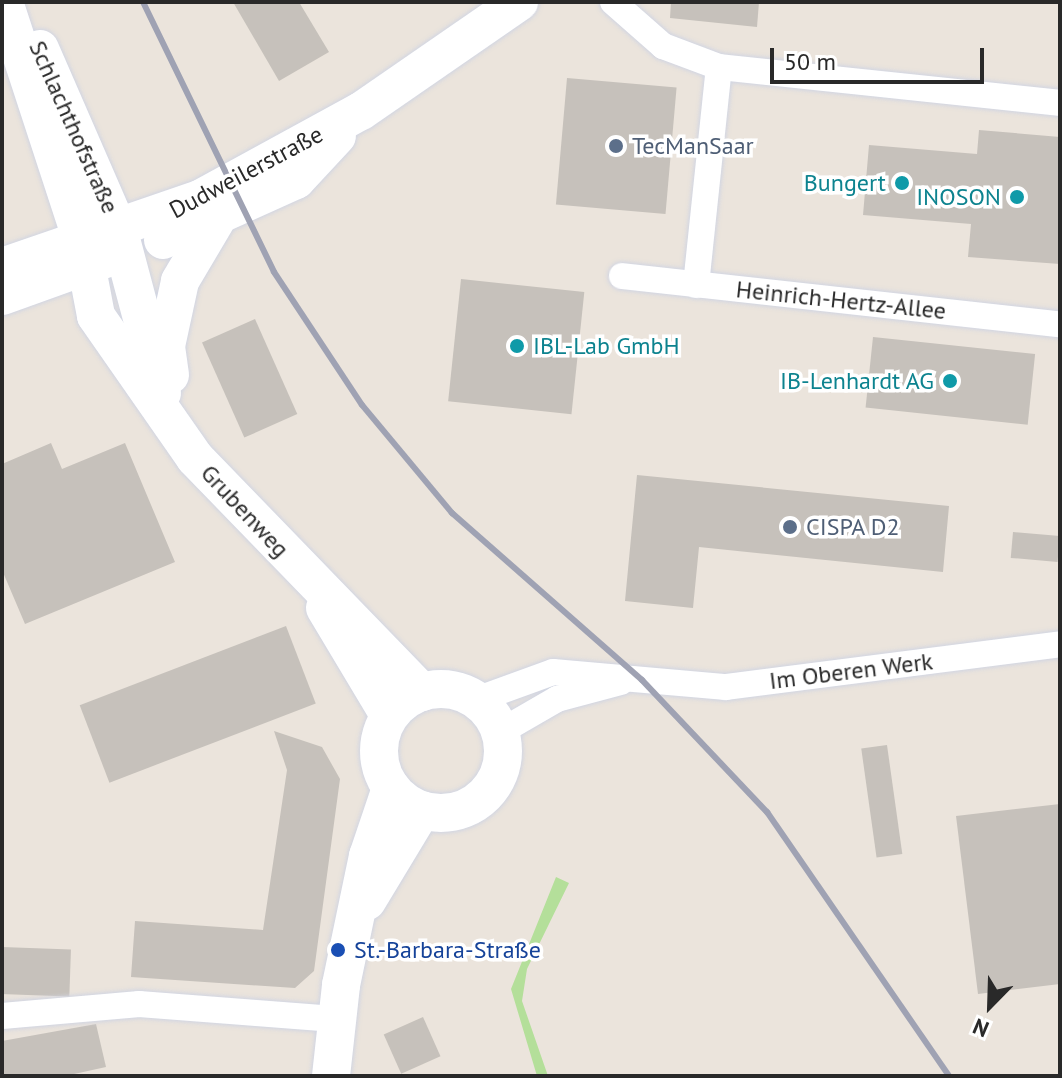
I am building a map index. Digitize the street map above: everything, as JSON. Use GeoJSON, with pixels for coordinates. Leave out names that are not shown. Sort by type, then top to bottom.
{"type":"FeatureCollection","features":[{"type":"Feature","properties":{"kind":"street","name":"Schlachthofstraße"},"geometry":{"type":"LineString","coordinates":[[4,2],[83,251]]}},
{"type":"Feature","properties":{"kind":"street","name":"Schlachthofstraße"},"geometry":{"type":"LineString","coordinates":[[19,2],[100,180],[122,241]]}},
{"type":"Feature","properties":{"kind":"street","name":"Dudweilerstraße"},"geometry":{"type":"LineString","coordinates":[[83,251],[122,241],[207,210],[361,111],[519,2]]}},
{"type":"Feature","properties":{"kind":"street"},"geometry":{"type":"LineString","coordinates":[[613,2],[663,46],[719,67],[1060,103]]}},
{"type":"Feature","properties":{"kind":"street"},"geometry":{"type":"LineString","coordinates":[[696,285],[719,67]]}},
{"type":"Feature","properties":{"kind":"street"},"geometry":{"type":"LineString","coordinates":[[100,180],[145,199],[207,210],[180,281],[166,346],[179,437]]}},
{"type":"Feature","properties":{"kind":"street","name":"Grubenweg"},"geometry":{"type":"LineString","coordinates":[[122,241],[133,298],[179,437]]}},
{"type":"Feature","properties":{"kind":"street"},"geometry":{"type":"LineString","coordinates":[[2,267],[83,251]]}},
{"type":"Feature","properties":{"kind":"street"},"geometry":{"type":"LineString","coordinates":[[2,296],[83,251]]}},
{"type":"Feature","properties":{"kind":"street","name":"Grubenweg"},"geometry":{"type":"LineString","coordinates":[[83,251],[96,316],[179,437],[313,584],[352,616],[422,692]]}},
{"type":"Feature","properties":{"kind":"street","name":"Heinrich-Hertz-Allee"},"geometry":{"type":"LineString","coordinates":[[622,276],[1060,324]]}},
{"type":"Feature","properties":{"kind":"street","name":"Grubenweg"},"geometry":{"type":"LineString","coordinates":[[313,584],[389,715]]}},
{"type":"Feature","properties":{"kind":"street","name":"Im Oberen Werk"},"geometry":{"type":"LineString","coordinates":[[476,700],[553,672],[726,687],[1060,644]]}},
{"type":"Feature","properties":{"kind":"street","name":"Im Oberen Werk"},"geometry":{"type":"LineString","coordinates":[[500,732],[557,699],[642,680]]}},
{"type":"Feature","properties":{"kind":"street"},"geometry":{"type":"LineString","coordinates":[[450,690],[476,700],[500,732],[501,764],[480,799],[454,811],[422,810],[391,788],[378,752],[389,715],[422,692],[450,690]]}},
{"type":"Feature","properties":{"kind":"street"},"geometry":{"type":"LineString","coordinates":[[331,1076],[334,1019],[361,910],[368,856],[391,788]]}},
{"type":"Feature","properties":{"kind":"street"},"geometry":{"type":"LineString","coordinates":[[361,910],[422,810]]}},
{"type":"Feature","properties":{"kind":"street"},"geometry":{"type":"LineString","coordinates":[[2,1016],[139,1004],[334,1019]]}},
{"type":"Feature","properties":{"kind":"green space"},"geometry":{"type":"Polygon","coordinates":[[[556,877],[569,883],[527,969],[522,1001],[548,1076],[537,1076],[511,989],[556,877]]]}},
{"type":"Feature","properties":{"kind":"building"},"geometry":{"type":"Polygon","coordinates":[[[233,2],[299,2],[329,52],[279,81],[233,2]]]}},
{"type":"Feature","properties":{"kind":"building"},"geometry":{"type":"Polygon","coordinates":[[[671,2],[759,2],[757,27],[670,18],[671,2]]]}},
{"type":"Feature","properties":{"kind":"building"},"geometry":{"type":"Polygon","coordinates":[[[567,78],[677,88],[666,214],[556,205],[567,78]]]}},
{"type":"Feature","properties":{"kind":"building"},"geometry":{"type":"Polygon","coordinates":[[[979,130],[1060,137],[1060,264],[968,257],[971,224],[863,215],[869,145],[977,154],[979,130]]]}},
{"type":"Feature","properties":{"kind":"building","name":"IBL-Lab GmbH"},"geometry":{"type":"Polygon","coordinates":[[[461,279],[584,292],[571,414],[448,401],[461,279]]]}},
{"type":"Feature","properties":{"kind":"building"},"geometry":{"type":"Polygon","coordinates":[[[255,319],[297,414],[244,438],[202,343],[255,319]]]}},
{"type":"Feature","properties":{"kind":"building","name":"IB-Lenhardt AG"},"geometry":{"type":"Polygon","coordinates":[[[873,337],[1035,354],[1028,425],[866,408],[873,337]]]}},
{"type":"Feature","properties":{"kind":"building"},"geometry":{"type":"Polygon","coordinates":[[[51,443],[62,469],[125,443],[175,562],[25,624],[2,570],[2,464],[51,443]]]}},
{"type":"Feature","properties":{"kind":"building","name":"CISPA D2"},"geometry":{"type":"Polygon","coordinates":[[[637,475],[949,506],[943,572],[699,547],[693,608],[625,601],[637,475]]]}},
{"type":"Feature","properties":{"kind":"building"},"geometry":{"type":"Polygon","coordinates":[[[1013,532],[1060,536],[1058,562],[1011,558],[1013,532]]]}},
{"type":"Feature","properties":{"kind":"building"},"geometry":{"type":"Polygon","coordinates":[[[286,626],[316,703],[109,783],[80,705],[286,626]]]}},
{"type":"Feature","properties":{"kind":"building"},"geometry":{"type":"Polygon","coordinates":[[[274,731],[322,747],[340,779],[314,971],[295,988],[131,977],[135,921],[263,930],[287,770],[274,731]]]}},
{"type":"Feature","properties":{"kind":"building"},"geometry":{"type":"Polygon","coordinates":[[[887,745],[902,854],[877,858],[861,749],[887,745]]]}},
{"type":"Feature","properties":{"kind":"building"},"geometry":{"type":"Polygon","coordinates":[[[1060,804],[1060,984],[978,994],[956,816],[1060,804]]]}},
{"type":"Feature","properties":{"kind":"building"},"geometry":{"type":"Polygon","coordinates":[[[2,947],[71,949],[69,996],[2,994],[2,947]]]}},
{"type":"Feature","properties":{"kind":"building"},"geometry":{"type":"Polygon","coordinates":[[[423,1017],[440,1056],[401,1074],[384,1034],[423,1017]]]}},
{"type":"Feature","properties":{"kind":"building"},"geometry":{"type":"Polygon","coordinates":[[[96,1024],[106,1067],[65,1076],[2,1076],[2,1041],[96,1024]]]}},
{"type":"Feature","properties":{"kind":"railway"},"geometry":{"type":"LineString","coordinates":[[143,2],[274,272],[362,405],[452,513],[642,680],[767,812],[949,1076]]}},
{"type":"Feature","properties":{"kind":"place","name":"TecManSaar"},"geometry":{"type":"Point","coordinates":[616,146]}},
{"type":"Feature","properties":{"kind":"place","name":"Bungert"},"geometry":{"type":"Point","coordinates":[902,183]}},
{"type":"Feature","properties":{"kind":"place","name":"INOSON"},"geometry":{"type":"Point","coordinates":[1017,197]}},
{"type":"Feature","properties":{"kind":"place","name":"IBL-Lab GmbH"},"geometry":{"type":"Point","coordinates":[517,346]}},
{"type":"Feature","properties":{"kind":"place","name":"IB-Lenhardt AG"},"geometry":{"type":"Point","coordinates":[950,381]}},
{"type":"Feature","properties":{"kind":"place","name":"CISPA D2"},"geometry":{"type":"Point","coordinates":[790,527]}},
{"type":"Feature","properties":{"kind":"place","name":"St.-Barbara-Straße"},"geometry":{"type":"Point","coordinates":[338,950]}}]}
